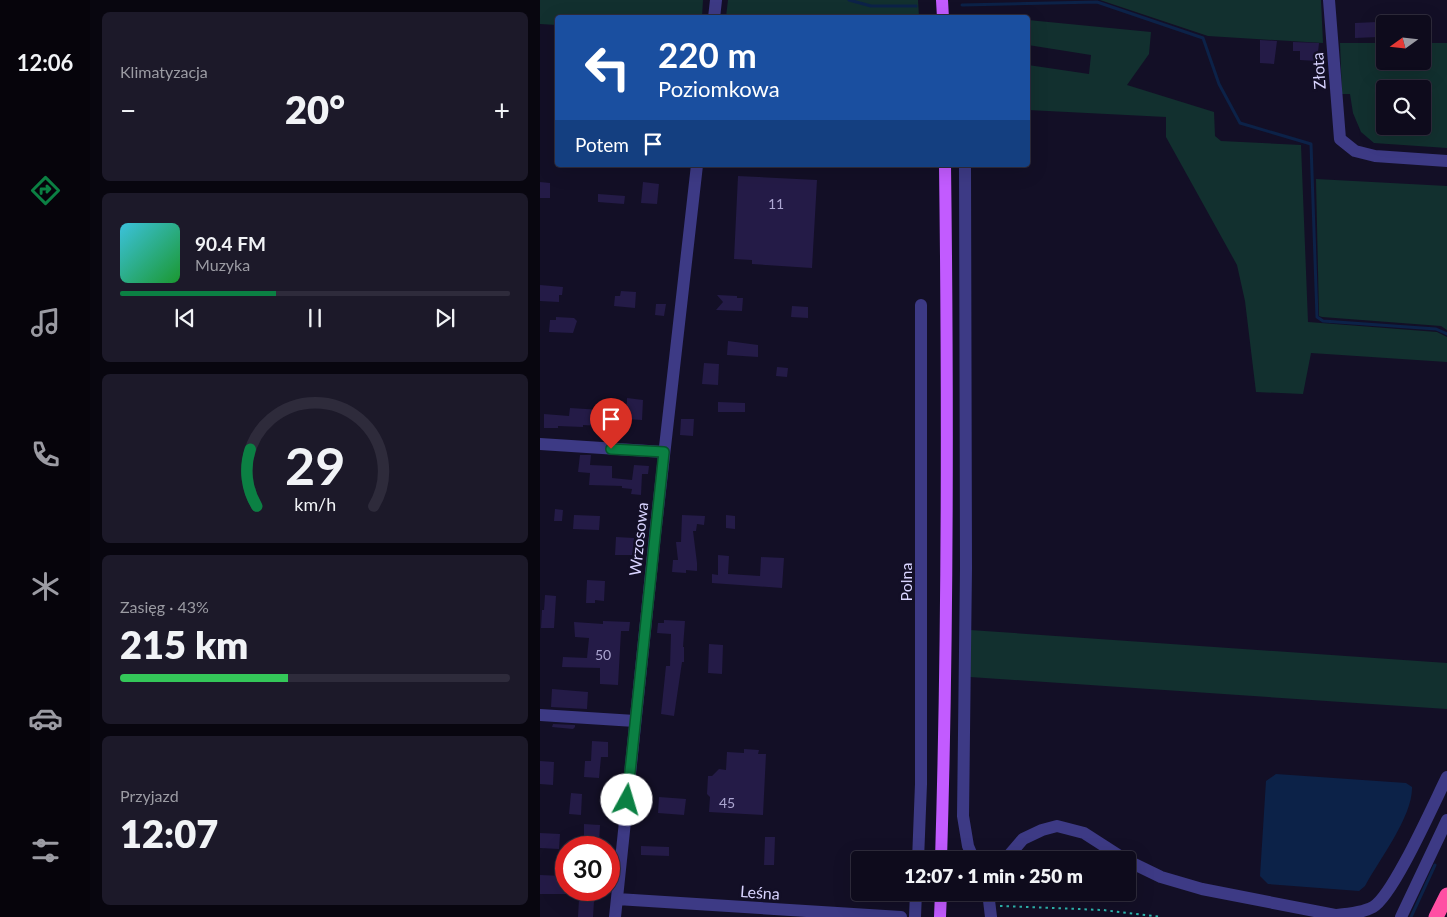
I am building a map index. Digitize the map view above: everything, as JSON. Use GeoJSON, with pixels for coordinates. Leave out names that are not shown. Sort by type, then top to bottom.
{"type":"FeatureCollection","features":[{"type":"Feature","properties":{"kind":"highway"},"geometry":{"type":"LineString","coordinates":[[1436,917],[1447,895]]}},
{"type":"Feature","properties":{"kind":"main road"},"geometry":{"type":"LineString","coordinates":[[942,0],[942,15]]}},
{"type":"Feature","properties":{"kind":"main road"},"geometry":{"type":"LineString","coordinates":[[942,851],[946,666],[947,338],[945,167]]}},
{"type":"Feature","properties":{"kind":"main road"},"geometry":{"type":"LineString","coordinates":[[940,917],[941,901]]}},
{"type":"Feature","properties":{"kind":"street"},"geometry":{"type":"LineString","coordinates":[[714,15],[716,0]]}},
{"type":"Feature","properties":{"kind":"street","name":"Złota"},"geometry":{"type":"LineString","coordinates":[[1329,0],[1340,139],[1355,151],[1375,156],[1447,160]]}},
{"type":"Feature","properties":{"kind":"street","name":"Wrzosowa"},"geometry":{"type":"LineString","coordinates":[[620,862],[697,167]]}},
{"type":"Feature","properties":{"kind":"street"},"geometry":{"type":"LineString","coordinates":[[965,167],[966,568],[963,816],[970,851]]}},
{"type":"Feature","properties":{"kind":"street","name":"Polna"},"geometry":{"type":"LineString","coordinates":[[918,851],[921,784],[921,305]]}},
{"type":"Feature","properties":{"kind":"street"},"geometry":{"type":"LineString","coordinates":[[540,444],[664,452]]}},
{"type":"Feature","properties":{"kind":"street"},"geometry":{"type":"LineString","coordinates":[[540,715],[635,721]]}},
{"type":"Feature","properties":{"kind":"street"},"geometry":{"type":"LineString","coordinates":[[1136,864],[1161,876],[1202,890],[1335,915],[1354,913],[1373,906],[1385,896],[1447,777]]}},
{"type":"Feature","properties":{"kind":"street"},"geometry":{"type":"LineString","coordinates":[[1401,917],[1447,820]]}},
{"type":"Feature","properties":{"kind":"street"},"geometry":{"type":"LineString","coordinates":[[1013,851],[1023,839],[1042,830],[1058,826],[1084,833],[1113,851]]}},
{"type":"Feature","properties":{"kind":"street","name":"Leśna"},"geometry":{"type":"LineString","coordinates":[[620,899],[901,917]]}},
{"type":"Feature","properties":{"kind":"street","name":"Wrzosowa"},"geometry":{"type":"LineString","coordinates":[[614,917],[616,901]]}},
{"type":"Feature","properties":{"kind":"street"},"geometry":{"type":"LineString","coordinates":[[915,917],[916,901]]}},
{"type":"Feature","properties":{"kind":"path"},"geometry":{"type":"LineString","coordinates":[[991,911],[1103,910],[1162,917]]}},
{"type":"Feature","properties":{"kind":"green space"},"geometry":{"type":"Polygon","coordinates":[[[540,0],[703,0],[702,15],[555,15],[555,25],[540,24],[540,0]]]}},
{"type":"Feature","properties":{"kind":"green space"},"geometry":{"type":"Polygon","coordinates":[[[728,0],[918,0],[919,15],[726,15],[728,0]]]}},
{"type":"Feature","properties":{"kind":"green space"},"geometry":{"type":"Polygon","coordinates":[[[1100,0],[1321,0],[1323,43],[1208,36],[1100,0]]]}},
{"type":"Feature","properties":{"kind":"green space"},"geometry":{"type":"Polygon","coordinates":[[[1030,20],[1151,32],[1149,54],[1127,85],[1214,112],[1215,136],[1221,141],[1301,145],[1308,322],[1437,332],[1447,337],[1447,362],[1311,353],[1303,394],[1256,392],[1245,301],[1237,265],[1166,137],[1166,117],[1030,110],[1030,65],[1089,74],[1091,55],[1030,45],[1030,20]]]}},
{"type":"Feature","properties":{"kind":"green space"},"geometry":{"type":"Polygon","coordinates":[[[1340,43],[1376,43],[1376,70],[1431,70],[1431,43],[1447,43],[1447,148],[1374,143],[1361,132],[1353,113],[1350,94],[1342,94],[1340,43]]]}},
{"type":"Feature","properties":{"kind":"green space"},"geometry":{"type":"Polygon","coordinates":[[[1316,179],[1447,186],[1447,330],[1441,326],[1319,316],[1316,179]]]}},
{"type":"Feature","properties":{"kind":"green space"},"geometry":{"type":"Polygon","coordinates":[[[970,630],[1447,663],[1447,709],[970,677],[970,630]]]}},
{"type":"Feature","properties":{"kind":"water"},"geometry":{"type":"Polygon","coordinates":[[[1276,774],[1406,783],[1412,787],[1407,811],[1394,838],[1365,886],[1359,891],[1268,884],[1260,876],[1266,781],[1276,774]]]}},
{"type":"Feature","properties":{"kind":"building"},"geometry":{"type":"Polygon","coordinates":[[[1376,22],[1376,37],[1355,38],[1355,23],[1376,22]]]}},
{"type":"Feature","properties":{"kind":"building"},"geometry":{"type":"Polygon","coordinates":[[[1260,40],[1277,41],[1274,64],[1260,63],[1260,40]]]}},
{"type":"Feature","properties":{"kind":"building"},"geometry":{"type":"Polygon","coordinates":[[[1293,42],[1319,43],[1317,61],[1300,60],[1300,51],[1293,51],[1293,42]]]}},
{"type":"Feature","properties":{"kind":"building"},"geometry":{"type":"Polygon","coordinates":[[[738,176],[817,180],[812,268],[752,264],[752,260],[734,259],[738,176]]]}},
{"type":"Feature","properties":{"kind":"building"},"geometry":{"type":"Polygon","coordinates":[[[540,182],[550,183],[550,198],[540,198],[540,182]]]}},
{"type":"Feature","properties":{"kind":"building"},"geometry":{"type":"Polygon","coordinates":[[[643,182],[659,184],[657,204],[641,203],[643,182]]]}},
{"type":"Feature","properties":{"kind":"building"},"geometry":{"type":"Polygon","coordinates":[[[598,194],[625,196],[624,204],[598,202],[598,194]]]}},
{"type":"Feature","properties":{"kind":"building"},"geometry":{"type":"Polygon","coordinates":[[[540,285],[563,287],[562,295],[559,295],[559,302],[540,301],[540,285]]]}},
{"type":"Feature","properties":{"kind":"building"},"geometry":{"type":"Polygon","coordinates":[[[621,291],[636,292],[635,308],[614,306],[615,296],[620,296],[621,291]]]}},
{"type":"Feature","properties":{"kind":"building"},"geometry":{"type":"Polygon","coordinates":[[[717,295],[743,298],[742,311],[716,310],[723,302],[717,295]]]}},
{"type":"Feature","properties":{"kind":"building"},"geometry":{"type":"Polygon","coordinates":[[[656,304],[666,304],[664,316],[655,315],[656,304]]]}},
{"type":"Feature","properties":{"kind":"building"},"geometry":{"type":"Polygon","coordinates":[[[792,306],[808,307],[808,318],[791,317],[792,306]]]}},
{"type":"Feature","properties":{"kind":"building"},"geometry":{"type":"Polygon","coordinates":[[[556,317],[574,318],[577,321],[573,333],[549,332],[550,320],[556,320],[556,317]]]}},
{"type":"Feature","properties":{"kind":"building"},"geometry":{"type":"Polygon","coordinates":[[[728,341],[758,345],[758,357],[727,355],[728,341]]]}},
{"type":"Feature","properties":{"kind":"building"},"geometry":{"type":"Polygon","coordinates":[[[704,363],[719,364],[718,385],[702,384],[704,363]]]}},
{"type":"Feature","properties":{"kind":"building"},"geometry":{"type":"Polygon","coordinates":[[[777,367],[788,368],[787,377],[776,376],[777,367]]]}},
{"type":"Feature","properties":{"kind":"building"},"geometry":{"type":"Polygon","coordinates":[[[627,398],[643,400],[642,420],[626,419],[627,398]]]}},
{"type":"Feature","properties":{"kind":"building"},"geometry":{"type":"Polygon","coordinates":[[[718,402],[745,403],[745,412],[718,412],[718,402]]]}},
{"type":"Feature","properties":{"kind":"building"},"geometry":{"type":"Polygon","coordinates":[[[570,408],[602,410],[600,426],[583,425],[583,427],[558,426],[558,428],[544,428],[544,414],[569,416],[570,408]]]}},
{"type":"Feature","properties":{"kind":"building"},"geometry":{"type":"Polygon","coordinates":[[[681,419],[694,419],[693,436],[680,435],[681,419]]]}},
{"type":"Feature","properties":{"kind":"building"},"geometry":{"type":"Polygon","coordinates":[[[580,455],[591,455],[590,465],[612,466],[612,478],[632,480],[634,465],[649,466],[648,474],[642,474],[641,495],[631,494],[632,489],[622,488],[622,486],[589,485],[590,473],[578,472],[580,455]]]}},
{"type":"Feature","properties":{"kind":"building"},"geometry":{"type":"Polygon","coordinates":[[[555,509],[563,510],[562,521],[554,521],[555,509]]]}},
{"type":"Feature","properties":{"kind":"building"},"geometry":{"type":"Polygon","coordinates":[[[574,515],[600,516],[599,530],[573,529],[574,515]]]}},
{"type":"Feature","properties":{"kind":"building"},"geometry":{"type":"Polygon","coordinates":[[[682,515],[705,516],[704,525],[697,524],[696,531],[693,531],[697,571],[686,570],[686,573],[672,572],[673,560],[678,560],[676,542],[681,542],[682,515]]]}},
{"type":"Feature","properties":{"kind":"building"},"geometry":{"type":"Polygon","coordinates":[[[726,515],[735,516],[735,529],[726,528],[726,515]]]}},
{"type":"Feature","properties":{"kind":"building"},"geometry":{"type":"Polygon","coordinates":[[[616,537],[634,538],[633,555],[615,555],[616,537]]]}},
{"type":"Feature","properties":{"kind":"building"},"geometry":{"type":"Polygon","coordinates":[[[718,555],[729,556],[728,574],[760,576],[761,557],[784,558],[782,588],[712,583],[712,574],[718,575],[718,555]]]}},
{"type":"Feature","properties":{"kind":"building"},"geometry":{"type":"Polygon","coordinates":[[[587,580],[605,581],[604,601],[595,600],[595,603],[586,603],[587,580]]]}},
{"type":"Feature","properties":{"kind":"building"},"geometry":{"type":"Polygon","coordinates":[[[545,595],[556,596],[554,628],[541,628],[545,595]]]}},
{"type":"Feature","properties":{"kind":"building"},"geometry":{"type":"Polygon","coordinates":[[[664,620],[685,621],[684,662],[682,662],[674,716],[661,714],[666,666],[670,666],[671,634],[657,633],[658,623],[664,623],[664,620]]]}},
{"type":"Feature","properties":{"kind":"building"},"geometry":{"type":"Polygon","coordinates":[[[603,621],[630,622],[629,631],[621,631],[618,685],[600,684],[600,668],[562,667],[563,657],[587,658],[589,638],[575,637],[574,622],[603,624],[603,621]]]}},
{"type":"Feature","properties":{"kind":"building"},"geometry":{"type":"Polygon","coordinates":[[[709,644],[723,645],[722,674],[708,673],[709,644]]]}},
{"type":"Feature","properties":{"kind":"building"},"geometry":{"type":"Polygon","coordinates":[[[552,689],[588,692],[587,709],[551,707],[552,689]]]}},
{"type":"Feature","properties":{"kind":"building"},"geometry":{"type":"Polygon","coordinates":[[[553,724],[575,725],[575,727],[573,729],[552,727],[553,724]]]}},
{"type":"Feature","properties":{"kind":"building"},"geometry":{"type":"Polygon","coordinates":[[[592,741],[608,742],[608,757],[601,757],[599,778],[584,777],[585,761],[591,761],[592,741]]]}},
{"type":"Feature","properties":{"kind":"building"},"geometry":{"type":"Polygon","coordinates":[[[744,749],[759,750],[758,754],[766,754],[763,815],[709,812],[708,776],[712,776],[719,769],[726,770],[727,752],[744,753],[744,749]]]}},
{"type":"Feature","properties":{"kind":"building"},"geometry":{"type":"Polygon","coordinates":[[[540,761],[554,762],[553,785],[540,784],[540,761]]]}},
{"type":"Feature","properties":{"kind":"building"},"geometry":{"type":"Polygon","coordinates":[[[571,793],[582,794],[581,815],[569,814],[571,793]]]}},
{"type":"Feature","properties":{"kind":"building"},"geometry":{"type":"Polygon","coordinates":[[[659,797],[686,799],[684,815],[658,813],[659,797]]]}},
{"type":"Feature","properties":{"kind":"building"},"geometry":{"type":"Polygon","coordinates":[[[584,824],[600,825],[599,836],[584,836],[584,824]]]}},
{"type":"Feature","properties":{"kind":"building"},"geometry":{"type":"Polygon","coordinates":[[[540,833],[560,834],[560,836],[555,836],[555,849],[540,848],[540,833]]]}},
{"type":"Feature","properties":{"kind":"building"},"geometry":{"type":"Polygon","coordinates":[[[765,837],[775,837],[774,865],[764,865],[765,837]]]}},
{"type":"Feature","properties":{"kind":"building"},"geometry":{"type":"Polygon","coordinates":[[[641,846],[669,847],[669,856],[641,855],[641,846]]]}},
{"type":"Feature","properties":{"kind":"building"},"geometry":{"type":"Polygon","coordinates":[[[540,875],[555,876],[555,894],[540,894],[540,875]]]}},
{"type":"Feature","properties":{"kind":"building"},"geometry":{"type":"Polygon","coordinates":[[[579,901],[594,901],[593,917],[578,917],[579,901]]]}},
{"type":"Feature","properties":{"kind":"waterway"},"geometry":{"type":"LineString","coordinates":[[849,0],[871,6],[916,6]]}},
{"type":"Feature","properties":{"kind":"waterway"},"geometry":{"type":"LineString","coordinates":[[962,5],[1097,2],[1203,38],[1219,84],[1240,123],[1311,144],[1317,317],[1323,321],[1436,329],[1447,334]]}},
{"type":"Feature","properties":{"kind":"waterway"},"geometry":{"type":"LineString","coordinates":[[1411,917],[1435,865]]}},
{"type":"Feature","properties":{"kind":"route"},"geometry":{"type":"LineString","coordinates":[[611,449],[664,452],[627,800]]}}]}
